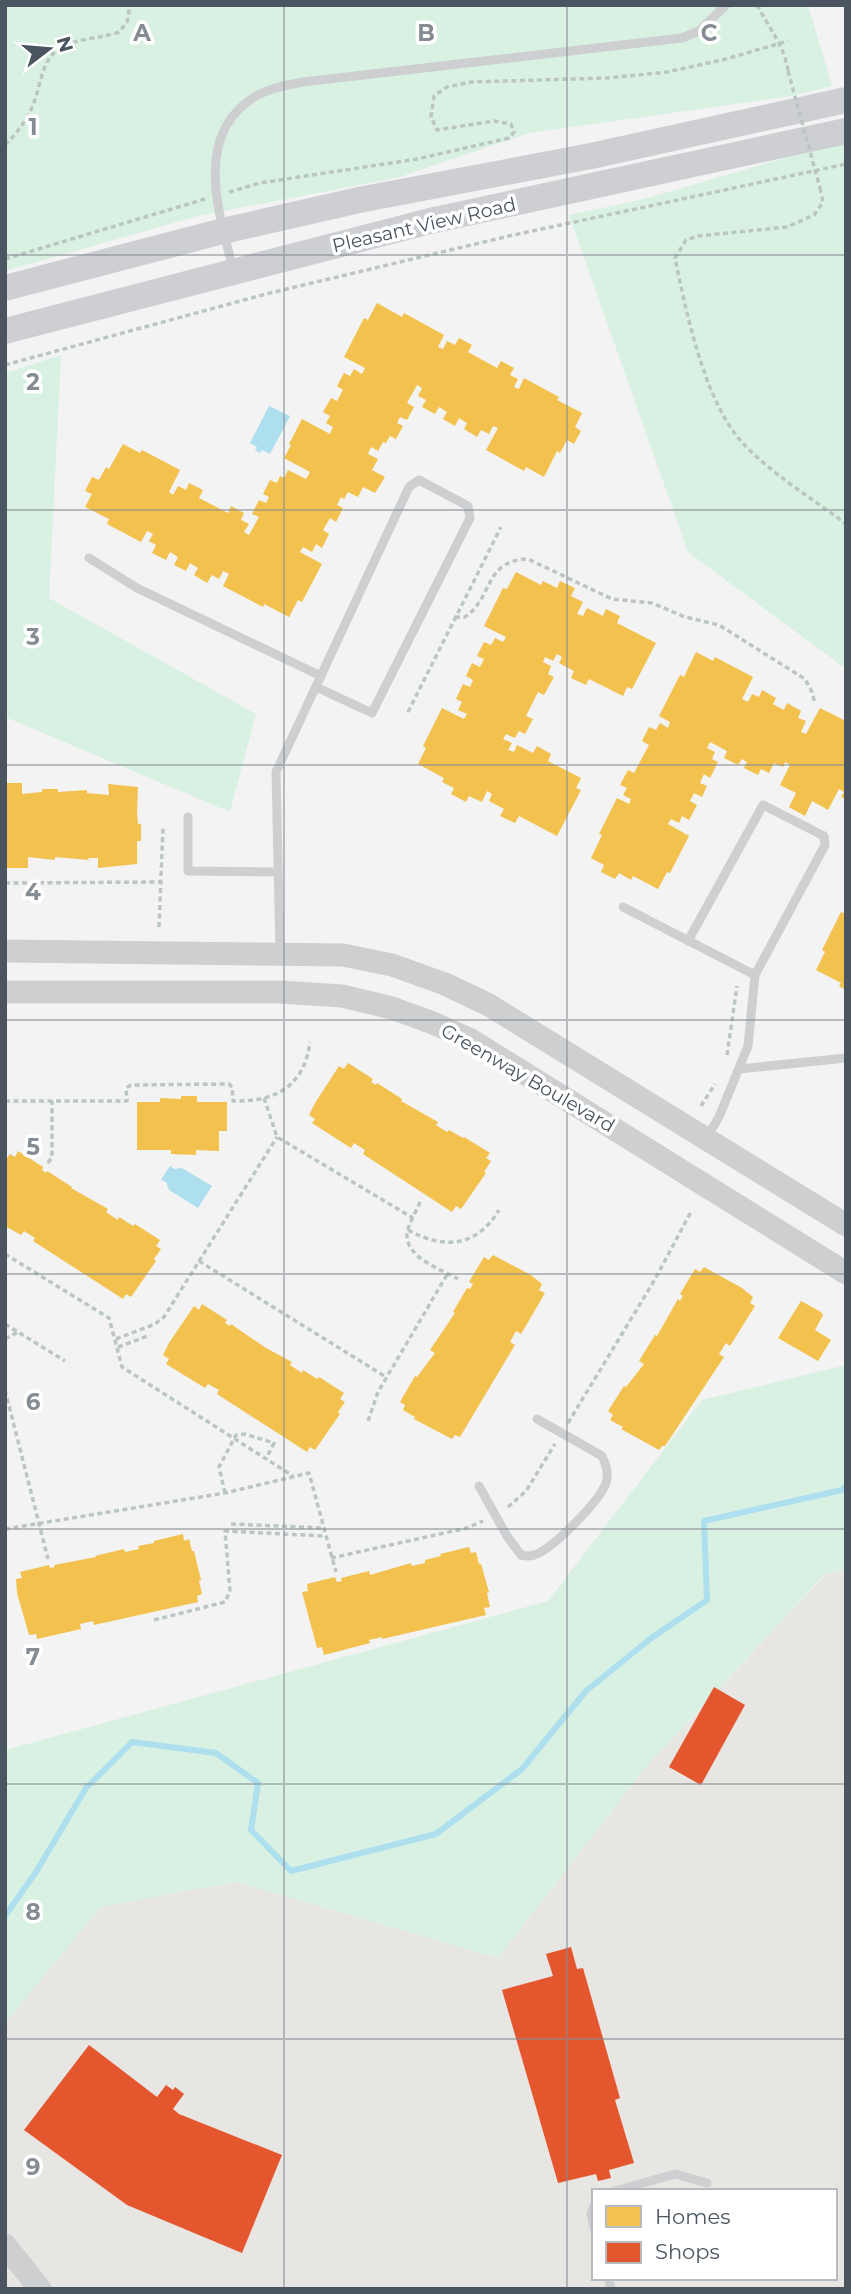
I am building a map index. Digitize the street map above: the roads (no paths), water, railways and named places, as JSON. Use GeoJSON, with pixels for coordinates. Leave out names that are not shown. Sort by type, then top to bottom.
{"type":"FeatureCollection","features":[{"type":"Feature","properties":{"kind":"main road","name":"Pleasant View Road"},"geometry":{"type":"LineString","coordinates":[[5,288],[223,231],[359,200],[591,156],[846,100]]}},
{"type":"Feature","properties":{"kind":"main road","name":"Pleasant View Road"},"geometry":{"type":"LineString","coordinates":[[5,331],[430,221],[846,131]]}},
{"type":"Feature","properties":{"kind":"street","name":"Greenway Boulevard"},"geometry":{"type":"LineString","coordinates":[[5,951],[279,953],[343,956],[393,965],[489,1005],[846,1224]]}},
{"type":"Feature","properties":{"kind":"street","name":"Greenway Boulevard"},"geometry":{"type":"LineString","coordinates":[[5,992],[280,992],[342,996],[392,1008],[471,1040],[846,1272]]}},
{"type":"Feature","properties":{"kind":"street"},"geometry":{"type":"LineString","coordinates":[[5,2245],[40,2289]]}},
{"type":"Feature","properties":{"kind":"lane"},"geometry":{"type":"LineString","coordinates":[[234,271],[216,196],[215,160],[219,142],[228,124],[239,109],[256,96],[278,87],[303,82],[682,38],[699,31],[726,5]]}},
{"type":"Feature","properties":{"kind":"lane"},"geometry":{"type":"LineString","coordinates":[[279,953],[276,772],[409,486],[419,480],[468,506],[470,518],[372,713],[316,687]]}},
{"type":"Feature","properties":{"kind":"lane"},"geometry":{"type":"LineString","coordinates":[[89,558],[137,588],[321,676]]}},
{"type":"Feature","properties":{"kind":"lane"},"geometry":{"type":"LineString","coordinates":[[688,941],[763,805],[824,836],[825,845],[755,975],[748,1046],[719,1117],[707,1137]]}},
{"type":"Feature","properties":{"kind":"lane"},"geometry":{"type":"LineString","coordinates":[[188,817],[188,871],[278,872]]}},
{"type":"Feature","properties":{"kind":"lane"},"geometry":{"type":"LineString","coordinates":[[623,907],[755,975]]}},
{"type":"Feature","properties":{"kind":"lane"},"geometry":{"type":"LineString","coordinates":[[739,1069],[846,1059]]}},
{"type":"Feature","properties":{"kind":"lane"},"geometry":{"type":"LineString","coordinates":[[479,1486],[521,1555],[531,1556],[549,1546],[596,1499],[606,1484],[608,1473],[602,1457],[537,1419]]}},
{"type":"Feature","properties":{"kind":"lane"},"geometry":{"type":"LineString","coordinates":[[622,2189],[675,2174],[707,2183]]}},
{"type":"Feature","properties":{"kind":"water"},"geometry":{"type":"Polygon","coordinates":[[[269,406],[290,416],[270,454],[262,450],[260,453],[255,450],[257,447],[250,443],[269,406]]]}},
{"type":"Feature","properties":{"kind":"water"},"geometry":{"type":"Polygon","coordinates":[[[170,1166],[174,1169],[182,1168],[212,1186],[198,1208],[169,1190],[166,1182],[161,1180],[170,1166]]]}},
{"type":"Feature","properties":{"kind":"waterway"},"geometry":{"type":"LineString","coordinates":[[5,1916],[36,1872],[86,1788],[132,1742],[216,1753],[258,1783],[251,1830],[291,1871],[436,1834],[522,1769],[586,1691],[650,1639],[707,1600],[704,1521],[842,1490],[846,1486]]}}]}
